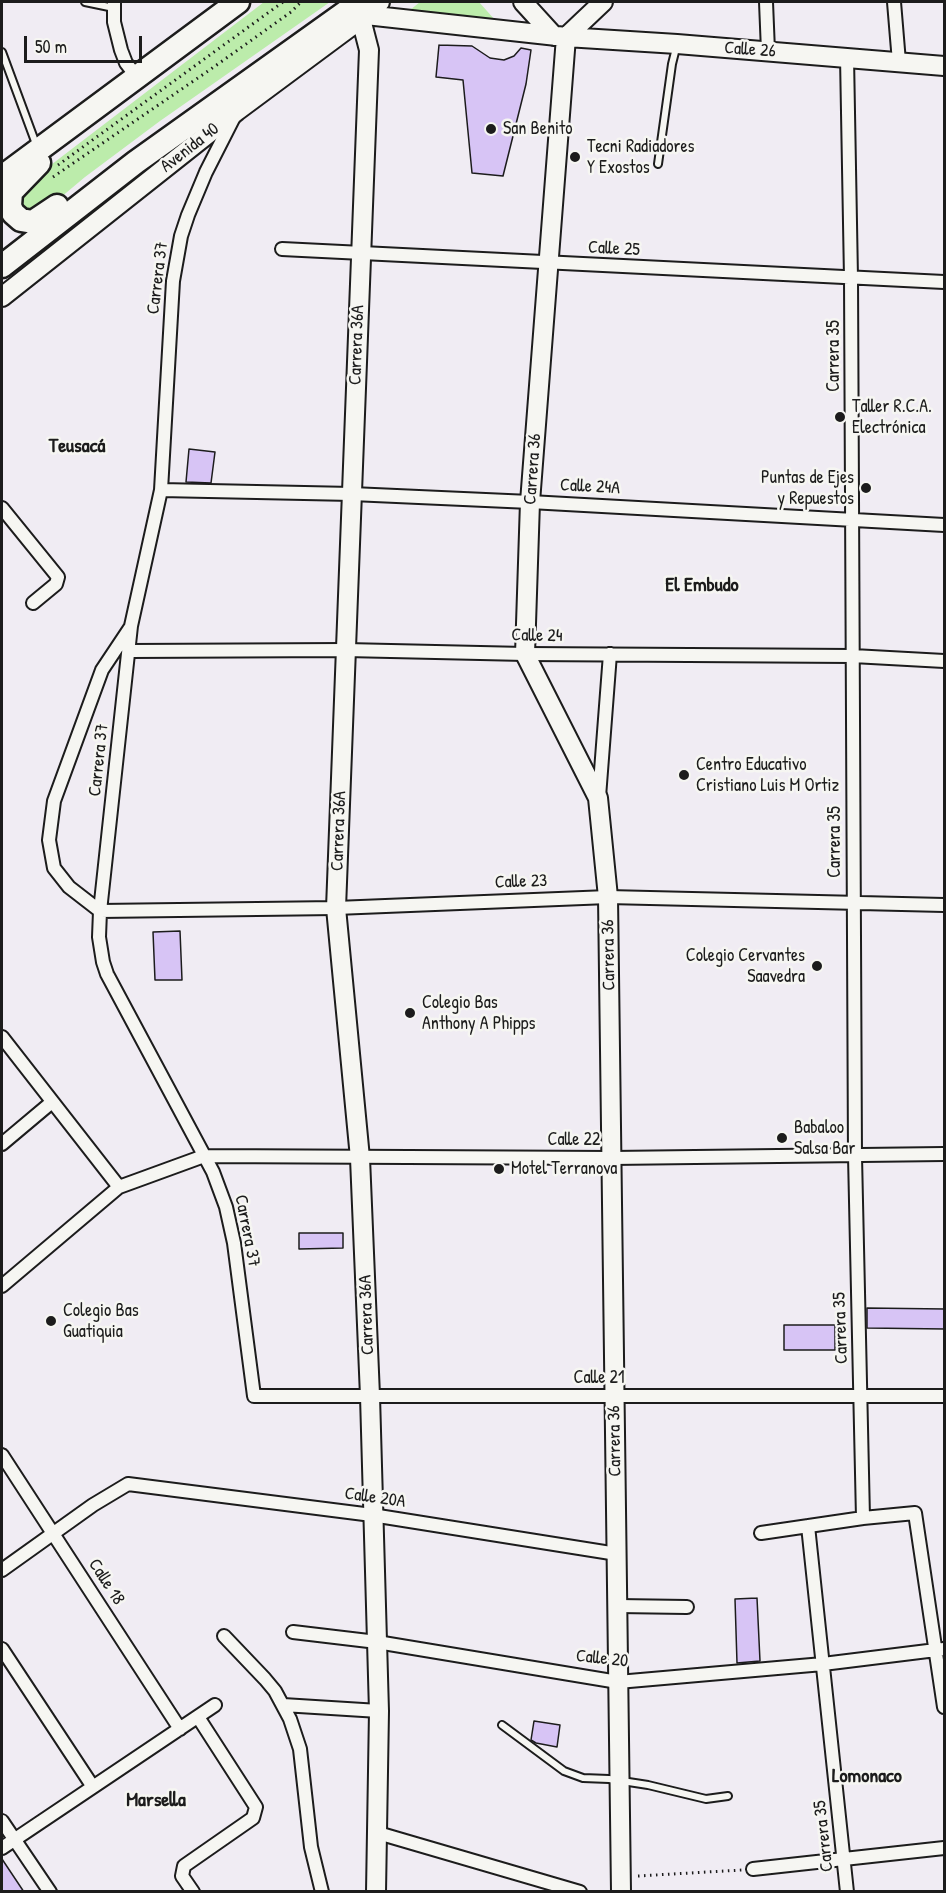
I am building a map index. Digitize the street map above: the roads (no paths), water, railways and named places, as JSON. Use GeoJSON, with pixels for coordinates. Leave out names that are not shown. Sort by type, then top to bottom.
{"type":"FeatureCollection","features":[{"type":"Feature","properties":{"kind":"highway"},"geometry":{"type":"LineString","coordinates":[[2,177],[238,2]]}},
{"type":"Feature","properties":{"kind":"highway","name":"Avenida 40"},"geometry":{"type":"LineString","coordinates":[[2,266],[136,162],[363,12]]}},
{"type":"Feature","properties":{"kind":"highway"},"geometry":{"type":"LineString","coordinates":[[70,125],[57,146],[11,192],[10,206],[13,213],[21,220],[33,222],[39,219],[104,168],[136,162]]}},
{"type":"Feature","properties":{"kind":"street","name":"Avenida 40"},"geometry":{"type":"LineString","coordinates":[[2,297],[363,12],[380,2]]}},
{"type":"Feature","properties":{"kind":"street"},"geometry":{"type":"LineString","coordinates":[[523,2],[560,37],[603,2]]}},
{"type":"Feature","properties":{"kind":"street"},"geometry":{"type":"LineString","coordinates":[[766,2],[768,51]]}},
{"type":"Feature","properties":{"kind":"street"},"geometry":{"type":"LineString","coordinates":[[894,2],[899,62]]}},
{"type":"Feature","properties":{"kind":"street"},"geometry":{"type":"LineString","coordinates":[[114,5],[117,36],[121,50],[126,63],[137,77]]}},
{"type":"Feature","properties":{"kind":"street","name":"Calle 26"},"geometry":{"type":"LineString","coordinates":[[363,12],[560,37],[677,44],[945,66]]}},
{"type":"Feature","properties":{"kind":"street","name":"Carrera 36A"},"geometry":{"type":"LineString","coordinates":[[363,12],[369,50],[336,908],[360,1158],[377,1642]]}},
{"type":"Feature","properties":{"kind":"street","name":"Carrera 36"},"geometry":{"type":"LineString","coordinates":[[560,37],[548,263],[530,502],[525,654],[598,798],[608,897],[621,1884]]}},
{"type":"Feature","properties":{"kind":"street","name":"Carrera 35"},"geometry":{"type":"LineString","coordinates":[[847,57],[851,278],[855,1156],[863,1518]]}},
{"type":"Feature","properties":{"kind":"street","name":"Carrera 37"},"geometry":{"type":"LineString","coordinates":[[237,111],[196,193],[188,214],[172,281],[161,490],[131,626],[99,937],[107,974],[220,1189],[231,1224],[254,1396]]}},
{"type":"Feature","properties":{"kind":"street","name":"Calle 25"},"geometry":{"type":"LineString","coordinates":[[282,249],[945,282]]}},
{"type":"Feature","properties":{"kind":"street","name":"Calle 24A"},"geometry":{"type":"LineString","coordinates":[[161,490],[352,494],[945,525]]}},
{"type":"Feature","properties":{"kind":"street"},"geometry":{"type":"LineString","coordinates":[[2,508],[58,577],[56,584],[33,603]]}},
{"type":"Feature","properties":{"kind":"street"},"geometry":{"type":"LineString","coordinates":[[100,912],[69,887],[54,868],[49,840],[54,801],[102,670],[131,626]]}},
{"type":"Feature","properties":{"kind":"street","name":"Calle 24"},"geometry":{"type":"LineString","coordinates":[[129,651],[346,650],[525,654],[853,656],[945,661]]}},
{"type":"Feature","properties":{"kind":"street"},"geometry":{"type":"LineString","coordinates":[[598,798],[610,654]]}},
{"type":"Feature","properties":{"kind":"street","name":"Calle 23"},"geometry":{"type":"LineString","coordinates":[[100,912],[336,908],[608,897],[945,905]]}},
{"type":"Feature","properties":{"kind":"street"},"geometry":{"type":"LineString","coordinates":[[2,1037],[119,1187]]}},
{"type":"Feature","properties":{"kind":"street"},"geometry":{"type":"LineString","coordinates":[[2,1144],[52,1102]]}},
{"type":"Feature","properties":{"kind":"street","name":"Calle 22"},"geometry":{"type":"LineString","coordinates":[[204,1156],[612,1158],[945,1154]]}},
{"type":"Feature","properties":{"kind":"street"},"geometry":{"type":"LineString","coordinates":[[2,1286],[119,1187],[204,1156]]}},
{"type":"Feature","properties":{"kind":"street","name":"Calle 21"},"geometry":{"type":"LineString","coordinates":[[254,1396],[945,1396]]}},
{"type":"Feature","properties":{"kind":"street","name":"Calle 18"},"geometry":{"type":"LineString","coordinates":[[2,1455],[180,1729]]}},
{"type":"Feature","properties":{"kind":"street","name":"Calle 20A"},"geometry":{"type":"LineString","coordinates":[[53,1533],[128,1484],[372,1515],[616,1554]]}},
{"type":"Feature","properties":{"kind":"street"},"geometry":{"type":"LineString","coordinates":[[761,1533],[915,1513],[941,1650],[945,1707]]}},
{"type":"Feature","properties":{"kind":"street","name":"Carrera 35"},"geometry":{"type":"LineString","coordinates":[[808,1526],[847,1892]]}},
{"type":"Feature","properties":{"kind":"street"},"geometry":{"type":"LineString","coordinates":[[2,1570],[53,1533]]}},
{"type":"Feature","properties":{"kind":"street"},"geometry":{"type":"LineString","coordinates":[[618,1606],[687,1607]]}},
{"type":"Feature","properties":{"kind":"street","name":"Calle 20"},"geometry":{"type":"LineString","coordinates":[[292,1632],[377,1642],[618,1682],[823,1664],[941,1650]]}},
{"type":"Feature","properties":{"kind":"street"},"geometry":{"type":"LineString","coordinates":[[224,1636],[265,1678],[290,1719],[300,1749],[311,1847],[322,1892]]}},
{"type":"Feature","properties":{"kind":"street"},"geometry":{"type":"LineString","coordinates":[[376,1892],[379,1711],[377,1642]]}},
{"type":"Feature","properties":{"kind":"street"},"geometry":{"type":"LineString","coordinates":[[2,1649],[93,1787]]}},
{"type":"Feature","properties":{"kind":"street"},"geometry":{"type":"LineString","coordinates":[[2,1848],[216,1705]]}},
{"type":"Feature","properties":{"kind":"street"},"geometry":{"type":"LineString","coordinates":[[283,1705],[379,1711]]}},
{"type":"Feature","properties":{"kind":"street"},"geometry":{"type":"LineString","coordinates":[[193,1892],[182,1876],[184,1866],[253,1818],[256,1807],[198,1717]]}},
{"type":"Feature","properties":{"kind":"street"},"geometry":{"type":"LineString","coordinates":[[2,1821],[50,1892]]}},
{"type":"Feature","properties":{"kind":"street"},"geometry":{"type":"LineString","coordinates":[[378,1833],[580,1892]]}},
{"type":"Feature","properties":{"kind":"street"},"geometry":{"type":"LineString","coordinates":[[753,1869],[945,1848]]}},
{"type":"Feature","properties":{"kind":"lane"},"geometry":{"type":"LineString","coordinates":[[85,2],[114,5]]}},
{"type":"Feature","properties":{"kind":"lane"},"geometry":{"type":"LineString","coordinates":[[658,164],[672,64],[677,44]]}},
{"type":"Feature","properties":{"kind":"lane"},"geometry":{"type":"LineString","coordinates":[[2,52],[38,149]]}},
{"type":"Feature","properties":{"kind":"lane"},"geometry":{"type":"LineString","coordinates":[[502,1725],[564,1770],[583,1778],[665,1788],[706,1799],[728,1796]]}},
{"type":"Feature","properties":{"kind":"place","name":"San Benito"},"geometry":{"type":"Point","coordinates":[491,129]}},
{"type":"Feature","properties":{"kind":"place","name":"Tecni Radiadores Y Exostos"},"geometry":{"type":"Point","coordinates":[575,157]}},
{"type":"Feature","properties":{"kind":"place","name":"Taller R.C.A. Electrónica"},"geometry":{"type":"Point","coordinates":[840,417]}},
{"type":"Feature","properties":{"kind":"place","name":"Puntas de Ejes y Repuestos"},"geometry":{"type":"Point","coordinates":[866,488]}},
{"type":"Feature","properties":{"kind":"place","name":"Centro Educativo Cristiano Luis M Ortiz"},"geometry":{"type":"Point","coordinates":[684,775]}},
{"type":"Feature","properties":{"kind":"place","name":"Colegio Cervantes Saavedra"},"geometry":{"type":"Point","coordinates":[817,966]}},
{"type":"Feature","properties":{"kind":"place","name":"Colegio Bas Anthony A Phipps"},"geometry":{"type":"Point","coordinates":[410,1013]}},
{"type":"Feature","properties":{"kind":"place","name":"Babaloo Salsa Bar"},"geometry":{"type":"Point","coordinates":[782,1138]}},
{"type":"Feature","properties":{"kind":"place","name":"Motel Terranova"},"geometry":{"type":"Point","coordinates":[499,1169]}},
{"type":"Feature","properties":{"kind":"place","name":"Colegio Bas Guatiquia"},"geometry":{"type":"Point","coordinates":[51,1321]}},
{"type":"Feature","properties":{"kind":"district","name":"Teusacá"},"geometry":{"type":"Point","coordinates":[77,447]}},
{"type":"Feature","properties":{"kind":"district","name":"El Embudo"},"geometry":{"type":"Point","coordinates":[702,586]}},
{"type":"Feature","properties":{"kind":"district","name":"Lomonaco"},"geometry":{"type":"Point","coordinates":[867,1777]}},
{"type":"Feature","properties":{"kind":"district","name":"Marsella"},"geometry":{"type":"Point","coordinates":[156,1801]}}]}
